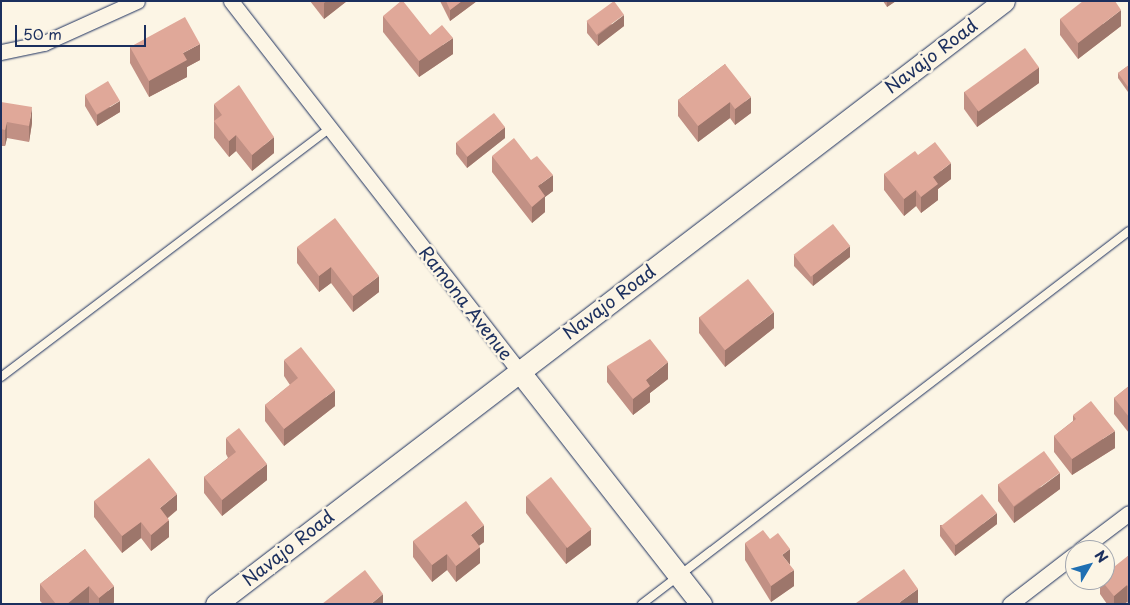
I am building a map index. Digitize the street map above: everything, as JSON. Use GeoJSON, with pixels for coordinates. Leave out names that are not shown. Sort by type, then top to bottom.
{"type":"FeatureCollection","features":[{"type":"Feature","properties":{"kind":"main road","name":"Navajo Road"},"geometry":{"type":"LineString","coordinates":[[216,604],[1004,1]]}},
{"type":"Feature","properties":{"kind":"main road","name":"Ramona Avenue"},"geometry":{"type":"LineString","coordinates":[[519,371],[701,604]]}},
{"type":"Feature","properties":{"kind":"street"},"geometry":{"type":"LineString","coordinates":[[1,52],[44,43],[137,1]]}},
{"type":"Feature","properties":{"kind":"street","name":"Ramona Avenue"},"geometry":{"type":"LineString","coordinates":[[231,1],[519,371]]}},
{"type":"Feature","properties":{"kind":"street"},"geometry":{"type":"LineString","coordinates":[[1093,540],[1129,513]]}},
{"type":"Feature","properties":{"kind":"street"},"geometry":{"type":"LineString","coordinates":[[1010,604],[1065,562]]}},
{"type":"Feature","properties":{"kind":"lane"},"geometry":{"type":"LineString","coordinates":[[1,377],[330,128]]}},
{"type":"Feature","properties":{"kind":"lane"},"geometry":{"type":"LineString","coordinates":[[642,604],[1129,231]]}},
{"type":"Feature","properties":{"kind":"building"},"geometry":{"type":"Polygon","coordinates":[[[403,1],[430,35],[442,25],[453,38],[419,61],[383,16],[403,1]]]}},
{"type":"Feature","properties":{"kind":"building"},"geometry":{"type":"Polygon","coordinates":[[[446,1],[462,1],[450,10],[446,1]]]}},
{"type":"Feature","properties":{"kind":"building"},"geometry":{"type":"Polygon","coordinates":[[[614,1],[624,15],[596,35],[586,21],[614,1]]]}},
{"type":"Feature","properties":{"kind":"building"},"geometry":{"type":"Polygon","coordinates":[[[1083,1],[1115,1],[1121,10],[1078,43],[1060,19],[1083,1]]]}},
{"type":"Feature","properties":{"kind":"building"},"geometry":{"type":"Polygon","coordinates":[[[185,17],[200,44],[183,53],[187,60],[149,81],[130,47],[185,17]]]}},
{"type":"Feature","properties":{"kind":"building"},"geometry":{"type":"Polygon","coordinates":[[[1025,48],[1039,67],[978,112],[964,92],[1025,48]]]}},
{"type":"Feature","properties":{"kind":"building"},"geometry":{"type":"Polygon","coordinates":[[[725,64],[751,97],[735,109],[730,102],[698,126],[678,100],[725,64]]]}},
{"type":"Feature","properties":{"kind":"building"},"geometry":{"type":"Polygon","coordinates":[[[1129,65],[1129,86],[1128,87],[1118,73],[1129,65]]]}},
{"type":"Feature","properties":{"kind":"building"},"geometry":{"type":"Polygon","coordinates":[[[108,81],[120,101],[97,115],[85,95],[108,81]]]}},
{"type":"Feature","properties":{"kind":"building"},"geometry":{"type":"Polygon","coordinates":[[[239,85],[274,137],[252,155],[236,135],[229,141],[214,121],[222,115],[214,104],[239,85]]]}},
{"type":"Feature","properties":{"kind":"building"},"geometry":{"type":"Polygon","coordinates":[[[1,102],[32,107],[29,126],[7,122],[5,130],[1,129],[1,102]]]}},
{"type":"Feature","properties":{"kind":"building"},"geometry":{"type":"Polygon","coordinates":[[[494,113],[505,127],[467,157],[456,143],[494,113]]]}},
{"type":"Feature","properties":{"kind":"building"},"geometry":{"type":"Polygon","coordinates":[[[514,138],[531,160],[537,156],[553,175],[538,186],[545,196],[532,207],[492,156],[514,138]]]}},
{"type":"Feature","properties":{"kind":"building"},"geometry":{"type":"Polygon","coordinates":[[[935,142],[951,163],[933,177],[938,184],[921,197],[916,190],[904,199],[884,174],[915,151],[918,155],[935,142]]]}},
{"type":"Feature","properties":{"kind":"building"},"geometry":{"type":"Polygon","coordinates":[[[335,218],[379,276],[353,296],[331,267],[319,276],[297,247],[335,218]]]}},
{"type":"Feature","properties":{"kind":"building"},"geometry":{"type":"Polygon","coordinates":[[[833,224],[850,246],[811,277],[794,255],[833,224]]]}},
{"type":"Feature","properties":{"kind":"building"},"geometry":{"type":"Polygon","coordinates":[[[748,279],[774,312],[725,350],[699,317],[748,279]]]}},
{"type":"Feature","properties":{"kind":"building"},"geometry":{"type":"Polygon","coordinates":[[[650,339],[668,362],[646,380],[650,386],[633,399],[607,366],[650,339]]]}},
{"type":"Feature","properties":{"kind":"building"},"geometry":{"type":"Polygon","coordinates":[[[301,347],[335,390],[284,429],[265,405],[298,378],[284,360],[301,347]]]}},
{"type":"Feature","properties":{"kind":"building"},"geometry":{"type":"Polygon","coordinates":[[[1129,386],[1129,417],[1114,398],[1129,386]]]}},
{"type":"Feature","properties":{"kind":"building"},"geometry":{"type":"Polygon","coordinates":[[[1091,401],[1115,431],[1072,459],[1054,436],[1076,419],[1073,415],[1091,401]]]}},
{"type":"Feature","properties":{"kind":"building"},"geometry":{"type":"Polygon","coordinates":[[[239,428],[267,464],[222,500],[204,477],[236,452],[226,438],[239,428]]]}},
{"type":"Feature","properties":{"kind":"building"},"geometry":{"type":"Polygon","coordinates":[[[1044,451],[1060,473],[1014,506],[998,485],[1044,451]]]}},
{"type":"Feature","properties":{"kind":"building"},"geometry":{"type":"Polygon","coordinates":[[[149,458],[177,494],[160,508],[169,520],[151,535],[141,522],[122,536],[94,501],[149,458]]]}},
{"type":"Feature","properties":{"kind":"building"},"geometry":{"type":"Polygon","coordinates":[[[551,477],[592,529],[567,548],[527,496],[551,477]]]}},
{"type":"Feature","properties":{"kind":"building"},"geometry":{"type":"Polygon","coordinates":[[[982,494],[997,513],[956,545],[941,526],[982,494]]]}},
{"type":"Feature","properties":{"kind":"building"},"geometry":{"type":"Polygon","coordinates":[[[466,501],[484,525],[471,535],[480,547],[456,566],[447,554],[432,565],[413,541],[466,501]]]}},
{"type":"Feature","properties":{"kind":"building"},"geometry":{"type":"Polygon","coordinates":[[[763,530],[770,539],[778,533],[790,549],[782,555],[794,570],[771,586],[745,543],[763,530]]]}},
{"type":"Feature","properties":{"kind":"building"},"geometry":{"type":"Polygon","coordinates":[[[85,549],[114,586],[99,598],[89,586],[67,604],[56,604],[40,584],[85,549]]]}},
{"type":"Feature","properties":{"kind":"building"},"geometry":{"type":"Polygon","coordinates":[[[1129,555],[1129,588],[1127,585],[1114,596],[1109,590],[1115,590],[1115,566],[1129,555]]]}},
{"type":"Feature","properties":{"kind":"building"},"geometry":{"type":"Polygon","coordinates":[[[904,569],[918,589],[900,602],[901,604],[856,603],[904,569]]]}},
{"type":"Feature","properties":{"kind":"building"},"geometry":{"type":"Polygon","coordinates":[[[365,570],[383,594],[371,604],[322,604],[365,570]]]}}]}
